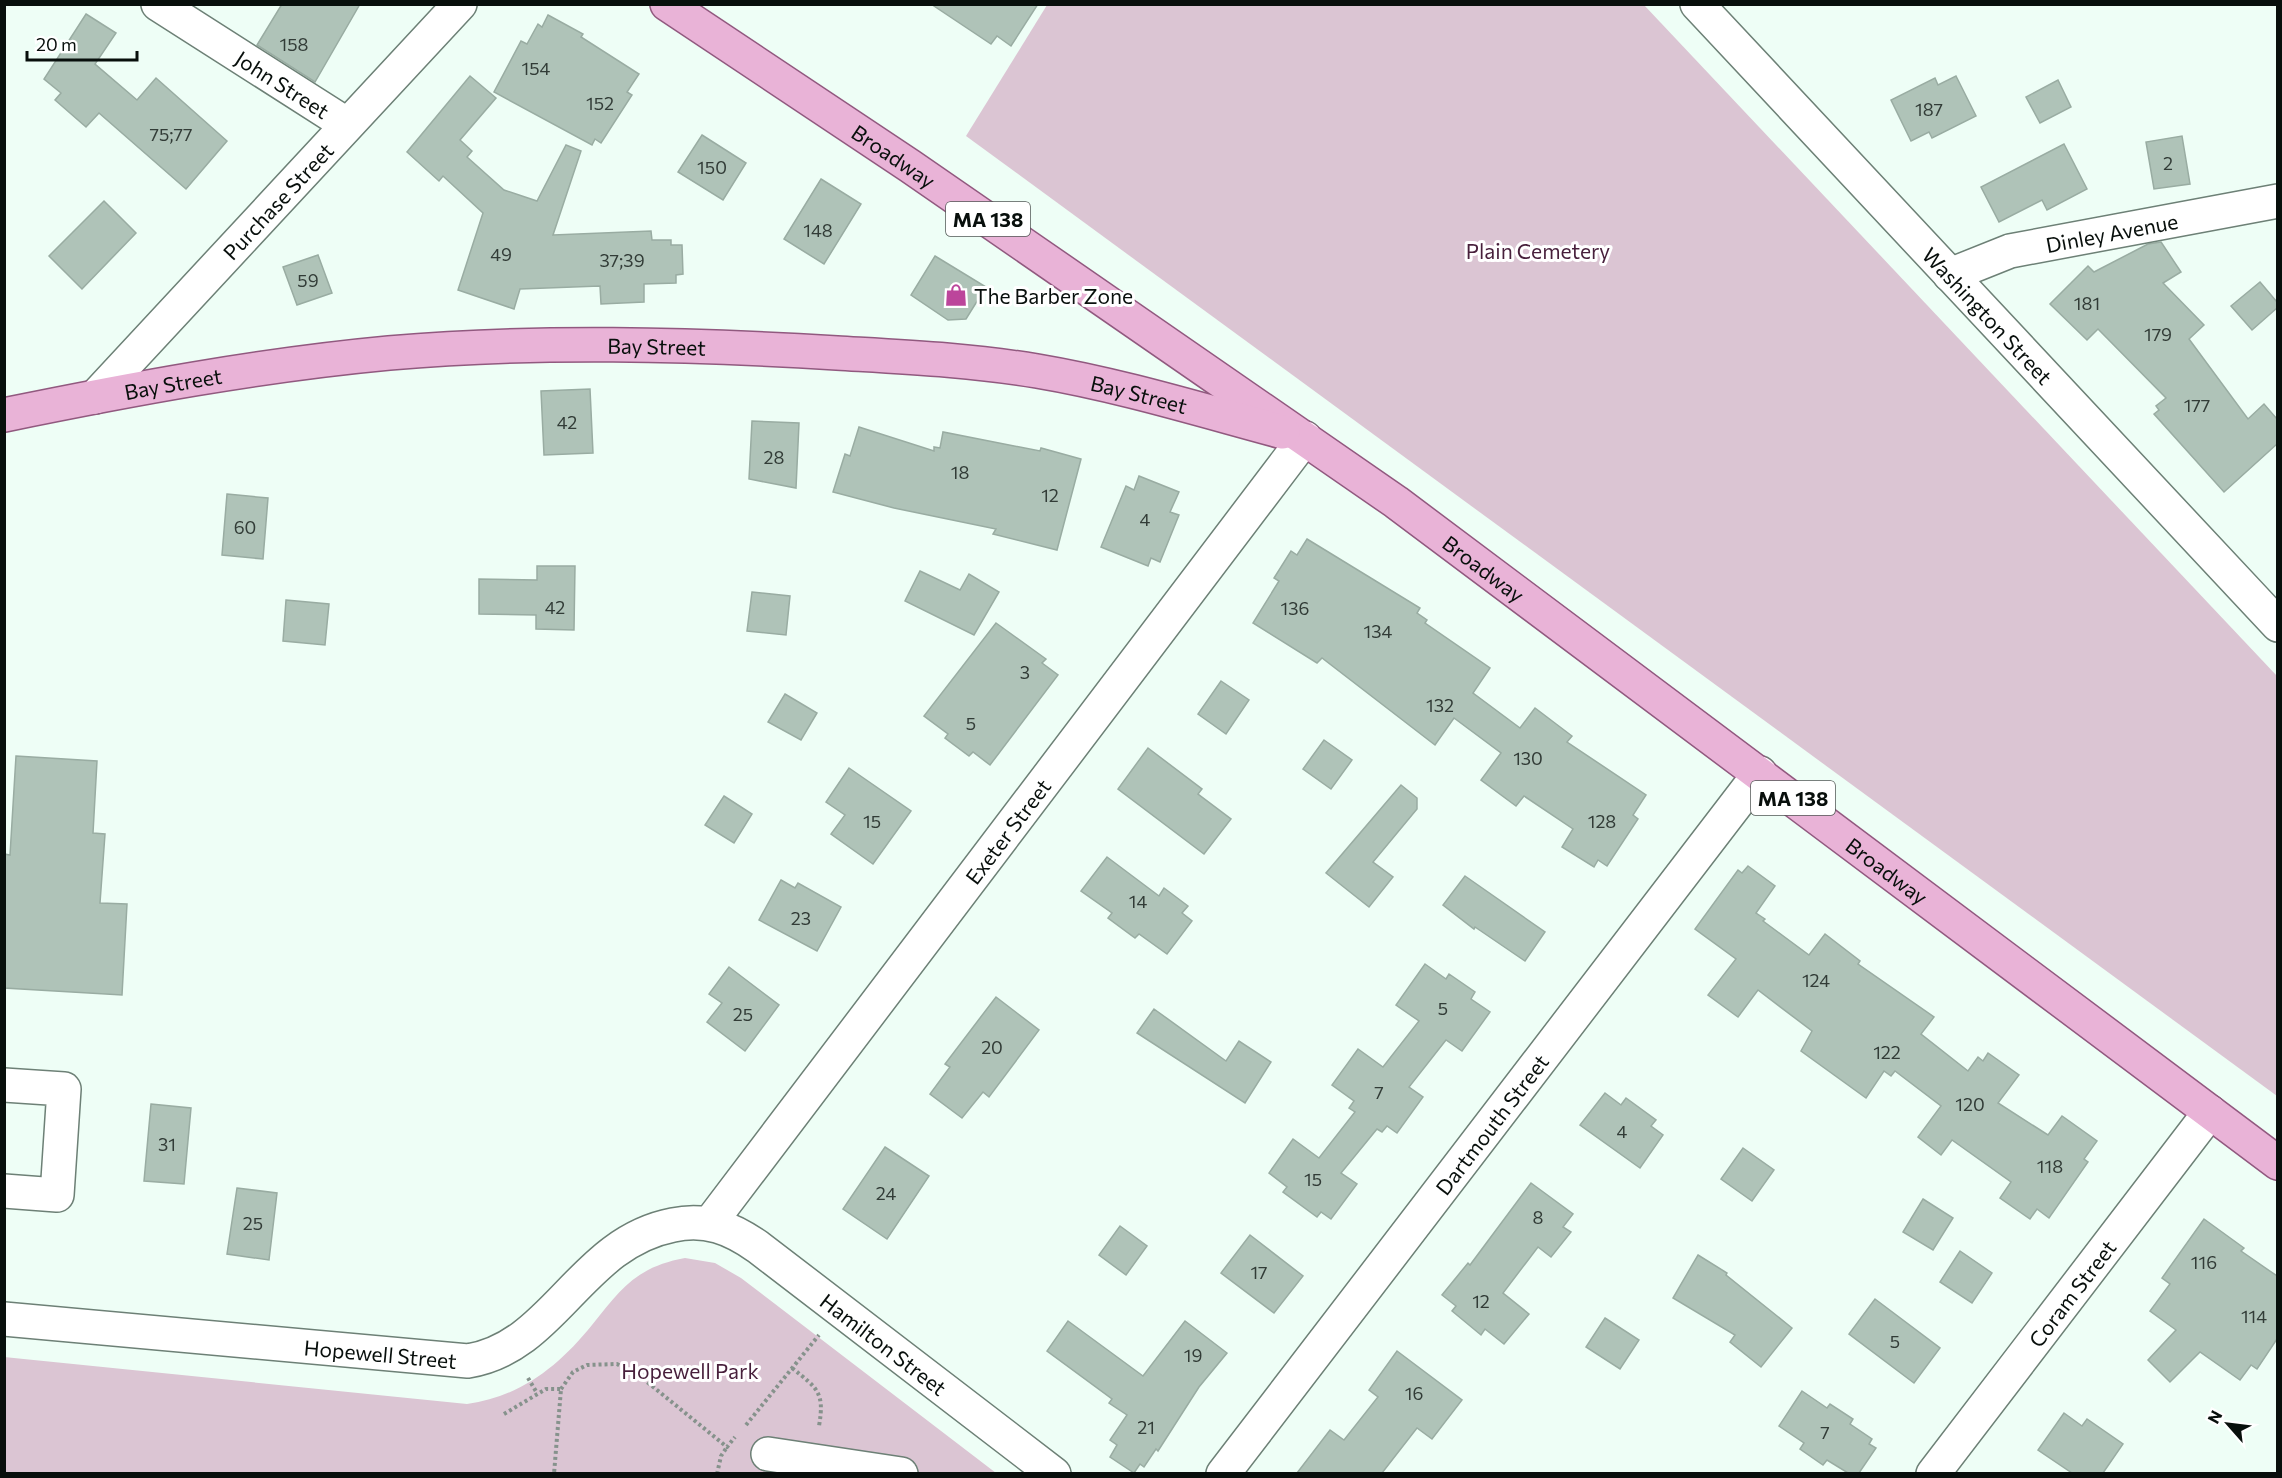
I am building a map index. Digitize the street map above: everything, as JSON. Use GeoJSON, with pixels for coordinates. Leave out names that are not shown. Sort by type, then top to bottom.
{"type":"FeatureCollection","features":[{"type":"Feature","properties":{"kind":"main road","name":"Broadway"},"geometry":{"type":"LineString","coordinates":[[667,4],[892,153],[1305,438],[1486,567],[2277,1162]]}},
{"type":"Feature","properties":{"kind":"main road","name":"Bay Street"},"geometry":{"type":"LineString","coordinates":[[4,415],[95,397],[313,362],[387,354],[554,345],[678,345],[892,356],[1010,367],[1112,386],[1305,438]]}},
{"type":"Feature","properties":{"kind":"street","name":"John Street"},"geometry":{"type":"LineString","coordinates":[[158,4],[346,124]]}},
{"type":"Feature","properties":{"kind":"street","name":"Purchase Street"},"geometry":{"type":"LineString","coordinates":[[95,397],[346,124],[460,4]]}},
{"type":"Feature","properties":{"kind":"street","name":"Washington Street"},"geometry":{"type":"LineString","coordinates":[[1697,4],[2277,625]]}},
{"type":"Feature","properties":{"kind":"street","name":"Dinley Avenue"},"geometry":{"type":"LineString","coordinates":[[1950,275],[2010,251],[2277,201]]}},
{"type":"Feature","properties":{"kind":"street","name":"Exeter Street"},"geometry":{"type":"LineString","coordinates":[[710,1223],[1305,438]]}},
{"type":"Feature","properties":{"kind":"street","name":"Dartmouth Street"},"geometry":{"type":"LineString","coordinates":[[1223,1473],[1761,774]]}},
{"type":"Feature","properties":{"kind":"street"},"geometry":{"type":"LineString","coordinates":[[4,1085],[64,1089],[57,1195],[4,1191]]}},
{"type":"Feature","properties":{"kind":"street","name":"Coram Street"},"geometry":{"type":"LineString","coordinates":[[1933,1473],[2210,1112]]}},
{"type":"Feature","properties":{"kind":"street","name":"Hopewell Street"},"geometry":{"type":"LineString","coordinates":[[4,1319],[468,1361],[492,1356],[519,1340],[595,1265],[631,1239],[669,1226],[710,1223]]}},
{"type":"Feature","properties":{"kind":"street","name":"Hamilton Street"},"geometry":{"type":"LineString","coordinates":[[710,1223],[740,1234],[764,1251],[1054,1473]]}},
{"type":"Feature","properties":{"kind":"street"},"geometry":{"type":"LineString","coordinates":[[768,1454],[901,1473]]}},
{"type":"Feature","properties":{"kind":"path"},"geometry":{"type":"LineString","coordinates":[[717,1473],[720,1456],[821,1332]]}},
{"type":"Feature","properties":{"kind":"path"},"geometry":{"type":"LineString","coordinates":[[554,1473],[561,1389],[568,1376],[587,1365],[617,1364],[641,1377],[727,1447]]}},
{"type":"Feature","properties":{"kind":"path"},"geometry":{"type":"LineString","coordinates":[[792,1368],[816,1389],[823,1404],[812,1461]]}},
{"type":"Feature","properties":{"kind":"path"},"geometry":{"type":"LineString","coordinates":[[528,1378],[537,1394]]}},
{"type":"Feature","properties":{"kind":"path"},"geometry":{"type":"LineString","coordinates":[[504,1414],[549,1388],[561,1389]]}},
{"type":"Feature","properties":{"kind":"green space","name":"Plain Cemetery"},"geometry":{"type":"Polygon","coordinates":[[[1047,5],[1644,5],[2277,676],[2277,1096],[966,136],[1047,5]]]}},
{"type":"Feature","properties":{"kind":"green space","name":"Hopewell Park"},"geometry":{"type":"Polygon","coordinates":[[[685,1258],[715,1263],[741,1278],[996,1473],[5,1473],[4,1357],[467,1404],[504,1394],[537,1377],[566,1354],[631,1281],[654,1267],[685,1258]]]}},
{"type":"Feature","properties":{"kind":"building"},"geometry":{"type":"Polygon","coordinates":[[[282,4],[360,4],[315,82],[257,45],[282,4]]]}},
{"type":"Feature","properties":{"kind":"building"},"geometry":{"type":"Polygon","coordinates":[[[931,4],[1038,4],[1011,46],[997,36],[991,44],[931,4]]]}},
{"type":"Feature","properties":{"kind":"building"},"geometry":{"type":"Polygon","coordinates":[[[86,14],[116,33],[95,64],[137,100],[156,78],[227,141],[186,189],[99,113],[86,127],[55,100],[61,93],[44,79],[86,14]]]}},
{"type":"Feature","properties":{"kind":"building"},"geometry":{"type":"Polygon","coordinates":[[[548,15],[583,34],[581,37],[639,74],[627,92],[632,95],[601,143],[595,139],[592,145],[494,92],[521,41],[527,44],[538,24],[542,27],[548,15]]]}},
{"type":"Feature","properties":{"kind":"building"},"geometry":{"type":"Polygon","coordinates":[[[470,76],[496,98],[460,140],[472,151],[467,157],[504,190],[537,201],[566,145],[581,151],[553,235],[651,231],[652,240],[671,240],[671,245],[682,245],[683,274],[676,275],[676,283],[644,284],[644,302],[601,304],[600,286],[520,289],[514,309],[458,290],[483,213],[443,176],[439,181],[407,152],[470,76]]]}},
{"type":"Feature","properties":{"kind":"building"},"geometry":{"type":"Polygon","coordinates":[[[1956,76],[1976,116],[1932,138],[1929,132],[1911,141],[1891,100],[1935,78],[1938,85],[1956,76]]]}},
{"type":"Feature","properties":{"kind":"building"},"geometry":{"type":"Polygon","coordinates":[[[2058,80],[2071,107],[2040,123],[2026,97],[2058,80]]]}},
{"type":"Feature","properties":{"kind":"building"},"geometry":{"type":"Polygon","coordinates":[[[702,135],[746,163],[723,200],[678,172],[702,135]]]}},
{"type":"Feature","properties":{"kind":"building"},"geometry":{"type":"Polygon","coordinates":[[[2182,136],[2190,184],[2154,189],[2146,142],[2182,136]]]}},
{"type":"Feature","properties":{"kind":"building"},"geometry":{"type":"Polygon","coordinates":[[[2064,144],[2087,189],[2047,210],[2042,200],[1999,222],[1981,187],[2064,144]]]}},
{"type":"Feature","properties":{"kind":"building"},"geometry":{"type":"Polygon","coordinates":[[[821,179],[861,204],[824,264],[784,239],[821,179]]]}},
{"type":"Feature","properties":{"kind":"building"},"geometry":{"type":"Polygon","coordinates":[[[104,201],[136,233],[82,289],[49,256],[104,201]]]}},
{"type":"Feature","properties":{"kind":"building"},"geometry":{"type":"Polygon","coordinates":[[[2161,242],[2181,272],[2163,283],[2204,325],[2189,339],[2248,419],[2264,404],[2277,419],[2277,444],[2224,492],[2154,414],[2159,410],[2156,406],[2166,398],[2098,329],[2087,340],[2050,304],[2088,266],[2094,272],[2148,244],[2161,242]]]}},
{"type":"Feature","properties":{"kind":"building"},"geometry":{"type":"Polygon","coordinates":[[[318,255],[332,293],[297,305],[283,267],[318,255]]]}},
{"type":"Feature","properties":{"kind":"building"},"geometry":{"type":"Polygon","coordinates":[[[935,256],[986,287],[966,319],[948,320],[911,295],[935,256]]]}},
{"type":"Feature","properties":{"kind":"building"},"geometry":{"type":"Polygon","coordinates":[[[2260,282],[2277,302],[2277,308],[2252,330],[2231,306],[2260,282]]]}},
{"type":"Feature","properties":{"kind":"building"},"geometry":{"type":"Polygon","coordinates":[[[590,389],[593,453],[544,455],[541,391],[590,389]]]}},
{"type":"Feature","properties":{"kind":"building"},"geometry":{"type":"Polygon","coordinates":[[[752,421],[799,423],[796,488],[749,479],[752,421]]]}},
{"type":"Feature","properties":{"kind":"building"},"geometry":{"type":"Polygon","coordinates":[[[859,427],[934,451],[934,447],[940,448],[943,432],[1040,451],[1041,448],[1081,459],[1057,550],[993,534],[996,529],[894,508],[833,492],[845,454],[850,456],[859,427]]]}},
{"type":"Feature","properties":{"kind":"building"},"geometry":{"type":"Polygon","coordinates":[[[1139,476],[1179,492],[1170,512],[1179,515],[1160,562],[1151,558],[1148,566],[1101,547],[1126,486],[1134,490],[1139,476]]]}},
{"type":"Feature","properties":{"kind":"building"},"geometry":{"type":"Polygon","coordinates":[[[227,494],[268,498],[263,559],[222,555],[227,494]]]}},
{"type":"Feature","properties":{"kind":"building"},"geometry":{"type":"Polygon","coordinates":[[[1307,539],[1420,608],[1417,613],[1427,620],[1425,623],[1490,668],[1473,693],[1520,728],[1535,708],[1572,736],[1567,742],[1646,795],[1633,815],[1638,819],[1607,866],[1598,860],[1594,867],[1562,847],[1573,829],[1524,796],[1516,806],[1481,780],[1501,753],[1454,718],[1435,745],[1322,658],[1317,663],[1253,623],[1279,581],[1274,578],[1291,551],[1297,555],[1307,539]]]}},
{"type":"Feature","properties":{"kind":"building"},"geometry":{"type":"Polygon","coordinates":[[[537,566],[575,566],[574,630],[536,629],[536,615],[479,614],[479,579],[537,580],[537,566]]]}},
{"type":"Feature","properties":{"kind":"building"},"geometry":{"type":"Polygon","coordinates":[[[920,571],[960,590],[969,574],[999,592],[974,635],[905,601],[920,571]]]}},
{"type":"Feature","properties":{"kind":"building"},"geometry":{"type":"Polygon","coordinates":[[[752,592],[790,596],[786,635],[747,631],[752,592]]]}},
{"type":"Feature","properties":{"kind":"building"},"geometry":{"type":"Polygon","coordinates":[[[286,600],[329,604],[325,645],[283,641],[286,600]]]}},
{"type":"Feature","properties":{"kind":"building"},"geometry":{"type":"Polygon","coordinates":[[[996,623],[1046,659],[1042,663],[1058,675],[990,765],[973,752],[969,756],[945,738],[948,734],[924,716],[996,623]]]}},
{"type":"Feature","properties":{"kind":"building"},"geometry":{"type":"Polygon","coordinates":[[[1221,681],[1249,700],[1226,734],[1198,714],[1221,681]]]}},
{"type":"Feature","properties":{"kind":"building"},"geometry":{"type":"Polygon","coordinates":[[[785,694],[817,713],[801,740],[768,722],[785,694]]]}},
{"type":"Feature","properties":{"kind":"building"},"geometry":{"type":"Polygon","coordinates":[[[1324,740],[1352,760],[1331,789],[1303,769],[1324,740]]]}},
{"type":"Feature","properties":{"kind":"building"},"geometry":{"type":"Polygon","coordinates":[[[1148,748],[1202,789],[1198,794],[1231,819],[1204,854],[1118,789],[1148,748]]]}},
{"type":"Feature","properties":{"kind":"building"},"geometry":{"type":"Polygon","coordinates":[[[16,756],[97,761],[93,833],[105,834],[100,903],[127,904],[122,995],[4,988],[4,854],[10,855],[16,756]]]}},
{"type":"Feature","properties":{"kind":"building"},"geometry":{"type":"Polygon","coordinates":[[[849,768],[911,811],[873,864],[831,834],[845,815],[826,802],[849,768]]]}},
{"type":"Feature","properties":{"kind":"building"},"geometry":{"type":"Polygon","coordinates":[[[1401,785],[1417,798],[1417,809],[1373,862],[1393,877],[1369,907],[1326,873],[1401,785]]]}},
{"type":"Feature","properties":{"kind":"building"},"geometry":{"type":"Polygon","coordinates":[[[724,796],[752,814],[734,843],[705,825],[724,796]]]}},
{"type":"Feature","properties":{"kind":"building"},"geometry":{"type":"Polygon","coordinates":[[[1107,857],[1159,896],[1164,888],[1188,906],[1182,913],[1192,921],[1167,954],[1139,934],[1135,938],[1108,918],[1112,913],[1081,891],[1107,857]]]}},
{"type":"Feature","properties":{"kind":"building"},"geometry":{"type":"Polygon","coordinates":[[[1748,866],[1775,886],[1756,913],[1765,919],[1763,921],[1809,955],[1825,934],[1860,961],[1858,964],[1934,1017],[1921,1034],[1968,1071],[1978,1057],[1983,1061],[1988,1053],[2019,1075],[1998,1103],[2048,1135],[2062,1116],[2097,1141],[2084,1159],[2088,1162],[2049,1218],[2037,1209],[2030,1219],[2000,1198],[2011,1182],[1952,1140],[1941,1155],[1918,1137],[1941,1106],[1895,1071],[1891,1076],[1884,1071],[1866,1098],[1801,1051],[1812,1031],[1758,990],[1738,1017],[1708,995],[1736,959],[1695,929],[1738,870],[1742,873],[1748,866]]]}},
{"type":"Feature","properties":{"kind":"building"},"geometry":{"type":"Polygon","coordinates":[[[1465,876],[1545,932],[1525,961],[1475,927],[1474,929],[1443,905],[1465,876]]]}},
{"type":"Feature","properties":{"kind":"building"},"geometry":{"type":"Polygon","coordinates":[[[781,880],[795,888],[798,883],[841,907],[817,951],[759,920],[781,880]]]}},
{"type":"Feature","properties":{"kind":"building"},"geometry":{"type":"Polygon","coordinates":[[[1425,964],[1446,979],[1449,974],[1475,992],[1471,999],[1490,1012],[1462,1051],[1446,1040],[1409,1087],[1423,1097],[1397,1133],[1387,1126],[1382,1132],[1377,1129],[1341,1173],[1357,1184],[1331,1219],[1321,1212],[1317,1217],[1283,1192],[1287,1187],[1269,1173],[1293,1139],[1319,1158],[1355,1112],[1349,1108],[1354,1101],[1332,1085],[1358,1049],[1383,1067],[1419,1021],[1396,1005],[1425,964]]]}},
{"type":"Feature","properties":{"kind":"building"},"geometry":{"type":"Polygon","coordinates":[[[729,967],[779,1005],[745,1051],[707,1022],[722,1003],[709,994],[729,967]]]}},
{"type":"Feature","properties":{"kind":"building"},"geometry":{"type":"Polygon","coordinates":[[[996,997],[1039,1030],[989,1097],[983,1092],[962,1118],[930,1094],[950,1067],[945,1064],[996,997]]]}},
{"type":"Feature","properties":{"kind":"building"},"geometry":{"type":"Polygon","coordinates":[[[1154,1009],[1226,1061],[1239,1041],[1271,1062],[1245,1103],[1137,1033],[1154,1009]]]}},
{"type":"Feature","properties":{"kind":"building"},"geometry":{"type":"Polygon","coordinates":[[[1605,1093],[1621,1105],[1626,1098],[1656,1120],[1651,1126],[1663,1135],[1640,1168],[1580,1125],[1605,1093]]]}},
{"type":"Feature","properties":{"kind":"building"},"geometry":{"type":"Polygon","coordinates":[[[151,1104],[191,1108],[184,1184],[144,1181],[151,1104]]]}},
{"type":"Feature","properties":{"kind":"building"},"geometry":{"type":"Polygon","coordinates":[[[885,1147],[929,1176],[887,1239],[843,1209],[885,1147]]]}},
{"type":"Feature","properties":{"kind":"building"},"geometry":{"type":"Polygon","coordinates":[[[1743,1148],[1774,1170],[1752,1201],[1721,1179],[1743,1148]]]}},
{"type":"Feature","properties":{"kind":"building"},"geometry":{"type":"Polygon","coordinates":[[[1531,1183],[1573,1214],[1563,1227],[1571,1232],[1551,1257],[1538,1247],[1503,1293],[1529,1314],[1504,1344],[1485,1329],[1481,1335],[1452,1311],[1456,1306],[1442,1295],[1468,1263],[1470,1265],[1531,1183]]]}},
{"type":"Feature","properties":{"kind":"building"},"geometry":{"type":"Polygon","coordinates":[[[237,1188],[277,1193],[269,1260],[227,1254],[237,1188]]]}},
{"type":"Feature","properties":{"kind":"building"},"geometry":{"type":"Polygon","coordinates":[[[1923,1199],[1953,1218],[1933,1250],[1903,1232],[1923,1199]]]}},
{"type":"Feature","properties":{"kind":"building"},"geometry":{"type":"Polygon","coordinates":[[[2204,1219],[2244,1248],[2241,1251],[2277,1276],[2277,1339],[2257,1369],[2251,1365],[2240,1380],[2200,1352],[2170,1382],[2148,1360],[2176,1330],[2150,1311],[2170,1284],[2162,1278],[2204,1219]]]}},
{"type":"Feature","properties":{"kind":"building"},"geometry":{"type":"Polygon","coordinates":[[[1120,1226],[1147,1246],[1126,1275],[1099,1255],[1120,1226]]]}},
{"type":"Feature","properties":{"kind":"building"},"geometry":{"type":"Polygon","coordinates":[[[1250,1235],[1303,1276],[1274,1313],[1221,1273],[1250,1235]]]}},
{"type":"Feature","properties":{"kind":"building"},"geometry":{"type":"Polygon","coordinates":[[[1960,1251],[1992,1273],[1972,1303],[1940,1282],[1960,1251]]]}},
{"type":"Feature","properties":{"kind":"building"},"geometry":{"type":"Polygon","coordinates":[[[1698,1255],[1727,1273],[1726,1275],[1792,1328],[1761,1367],[1730,1342],[1735,1335],[1673,1298],[1698,1255]]]}},
{"type":"Feature","properties":{"kind":"building"},"geometry":{"type":"Polygon","coordinates":[[[1875,1299],[1940,1348],[1914,1383],[1849,1334],[1875,1299]]]}},
{"type":"Feature","properties":{"kind":"building"},"geometry":{"type":"Polygon","coordinates":[[[1605,1318],[1639,1340],[1620,1369],[1586,1347],[1605,1318]]]}},
{"type":"Feature","properties":{"kind":"building"},"geometry":{"type":"Polygon","coordinates":[[[1068,1321],[1143,1376],[1185,1321],[1227,1353],[1199,1387],[1158,1451],[1156,1449],[1144,1467],[1140,1464],[1134,1473],[1110,1457],[1117,1445],[1110,1440],[1127,1415],[1109,1403],[1112,1399],[1047,1351],[1068,1321]]]}},
{"type":"Feature","properties":{"kind":"building"},"geometry":{"type":"Polygon","coordinates":[[[1397,1351],[1462,1400],[1432,1439],[1417,1428],[1382,1473],[1297,1473],[1330,1430],[1344,1440],[1378,1397],[1369,1390],[1397,1351]]]}},
{"type":"Feature","properties":{"kind":"building"},"geometry":{"type":"Polygon","coordinates":[[[1802,1391],[1827,1408],[1830,1404],[1853,1419],[1850,1424],[1872,1439],[1869,1444],[1876,1448],[1859,1473],[1848,1473],[1827,1460],[1823,1465],[1800,1449],[1804,1443],[1779,1426],[1802,1391]]]}},
{"type":"Feature","properties":{"kind":"building"},"geometry":{"type":"Polygon","coordinates":[[[2064,1413],[2082,1426],[2087,1419],[2123,1444],[2103,1473],[2072,1473],[2038,1450],[2064,1413]]]}},
{"type":"Feature","properties":{"kind":"place","name":"The Barber Zone"},"geometry":{"type":"Point","coordinates":[956,295]}}]}
